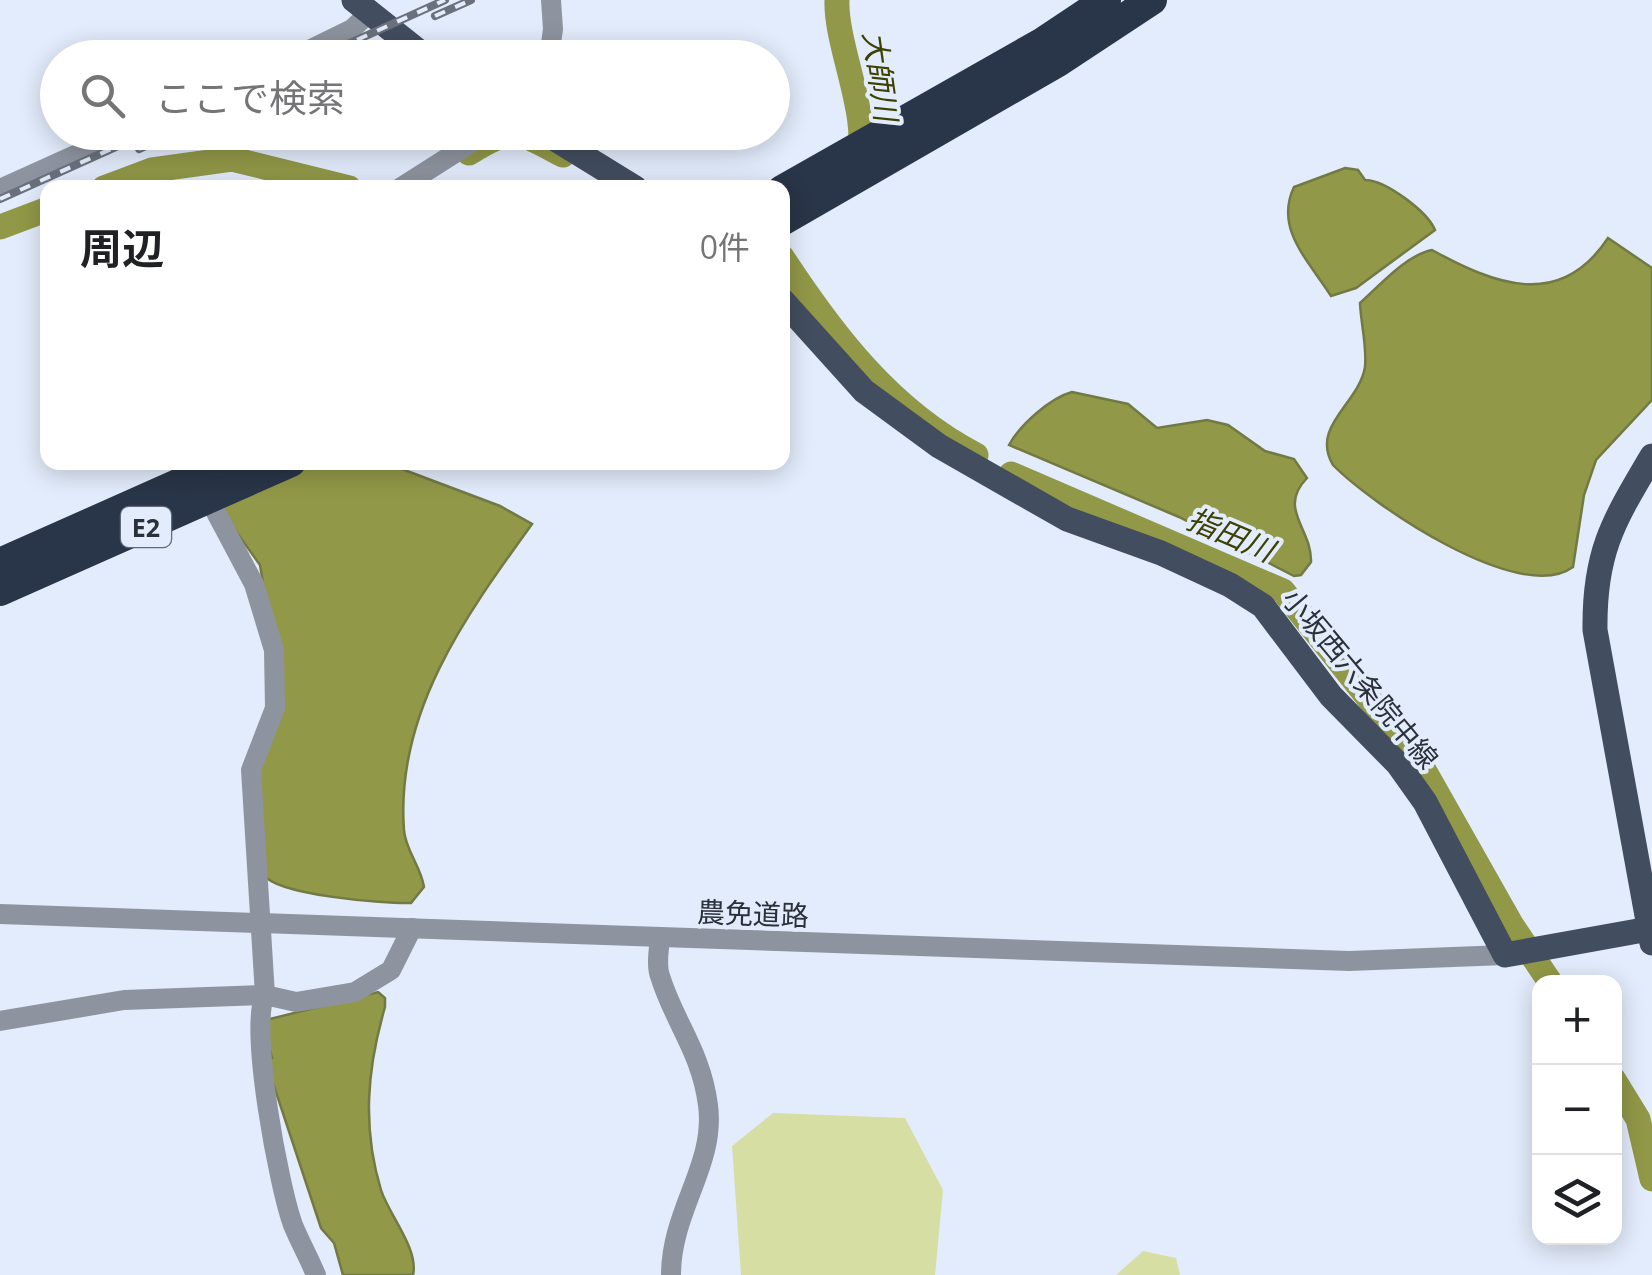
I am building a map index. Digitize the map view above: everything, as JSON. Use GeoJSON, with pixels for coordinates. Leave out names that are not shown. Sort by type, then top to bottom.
{"type":"FeatureCollection","features":[{"type":"Feature","properties":{"kind":"highway"},"geometry":{"type":"LineString","coordinates":[[790,216],[1050,52],[1106,0]]}},
{"type":"Feature","properties":{"kind":"highway"},"geometry":{"type":"LineString","coordinates":[[790,186],[1152,0]]}},
{"type":"Feature","properties":{"kind":"highway","name":"E2"},"geometry":{"type":"LineString","coordinates":[[0,563],[210,470]]}},
{"type":"Feature","properties":{"kind":"highway","name":"E2"},"geometry":{"type":"LineString","coordinates":[[0,591],[273,470]]}},
{"type":"Feature","properties":{"kind":"main road"},"geometry":{"type":"LineString","coordinates":[[361,6],[404,40]]}},
{"type":"Feature","properties":{"kind":"main road"},"geometry":{"type":"LineString","coordinates":[[574,150],[623,180]]}},
{"type":"Feature","properties":{"kind":"main road","name":"小坂西六条院中線"},"geometry":{"type":"LineString","coordinates":[[790,309],[864,391],[939,446],[1067,519],[1162,553],[1230,585],[1263,606],[1330,696],[1398,764],[1522,953]]}},
{"type":"Feature","properties":{"kind":"main road"},"geometry":{"type":"LineString","coordinates":[[1522,953],[1650,936],[1595,630],[1595,581],[1623,505],[1652,456]]}},
{"type":"Feature","properties":{"kind":"street"},"geometry":{"type":"LineString","coordinates":[[551,0],[552,40]]}},
{"type":"Feature","properties":{"kind":"street"},"geometry":{"type":"LineString","coordinates":[[329,40],[352,29],[361,6]]}},
{"type":"Feature","properties":{"kind":"street"},"geometry":{"type":"LineString","coordinates":[[0,189],[86,150]]}},
{"type":"Feature","properties":{"kind":"street"},"geometry":{"type":"LineString","coordinates":[[413,180],[460,150]]}},
{"type":"Feature","properties":{"kind":"street"},"geometry":{"type":"LineString","coordinates":[[196,470],[254,584],[274,650],[275,708],[251,770],[265,994],[259,1008],[260,1063],[285,1194],[316,1275]]}},
{"type":"Feature","properties":{"kind":"street","name":"農免道路"},"geometry":{"type":"LineString","coordinates":[[0,914],[1349,961],[1522,953]]}},
{"type":"Feature","properties":{"kind":"street"},"geometry":{"type":"LineString","coordinates":[[0,1020],[124,1000],[265,994],[296,1002],[355,992],[391,970],[412,928]]}},
{"type":"Feature","properties":{"kind":"street"},"geometry":{"type":"LineString","coordinates":[[660,938],[658,972],[693,1046],[708,1104],[709,1130],[705,1156],[684,1200],[671,1249],[671,1275]]}},
{"type":"Feature","properties":{"kind":"shaded area"},"geometry":{"type":"Polygon","coordinates":[[[773,1113],[905,1118],[943,1190],[935,1275],[741,1275],[732,1146],[773,1113]]]}},
{"type":"Feature","properties":{"kind":"shaded area"},"geometry":{"type":"Polygon","coordinates":[[[1143,1251],[1176,1258],[1180,1275],[1116,1275],[1143,1251]]]}},
{"type":"Feature","properties":{"kind":"water"},"geometry":{"type":"Polygon","coordinates":[[[1345,168],[1358,170],[1365,180],[1383,185],[1404,198],[1424,214],[1435,230],[1356,288],[1331,296],[1291,231],[1289,202],[1294,187],[1345,168]]]}},
{"type":"Feature","properties":{"kind":"water"},"geometry":{"type":"Polygon","coordinates":[[[1608,238],[1652,268],[1652,400],[1596,460],[1584,495],[1573,567],[1549,575],[1518,573],[1484,562],[1412,525],[1333,465],[1327,438],[1365,367],[1360,303],[1393,272],[1432,250],[1502,280],[1548,283],[1589,261],[1608,238]]]}},
{"type":"Feature","properties":{"kind":"water"},"geometry":{"type":"Polygon","coordinates":[[[1072,392],[1128,404],[1157,428],[1207,420],[1228,425],[1265,451],[1294,459],[1307,478],[1295,499],[1295,509],[1311,562],[1301,575],[1294,576],[1179,517],[1009,445],[1036,413],[1072,392]]]}},
{"type":"Feature","properties":{"kind":"water"},"geometry":{"type":"Polygon","coordinates":[[[216,470],[405,470],[500,506],[532,524],[461,629],[423,705],[404,787],[405,837],[424,887],[411,903],[309,893],[273,882],[264,875],[257,770],[281,693],[260,565],[220,509],[216,470]]]}},
{"type":"Feature","properties":{"kind":"water"},"geometry":{"type":"Polygon","coordinates":[[[378,992],[385,998],[385,1007],[371,1076],[371,1144],[381,1190],[412,1254],[413,1275],[343,1275],[334,1243],[321,1228],[266,1062],[272,1058],[262,1021],[378,992]]]}},
{"type":"Feature","properties":{"kind":"waterway","name":"大師川"},"geometry":{"type":"LineString","coordinates":[[837,0],[860,126],[857,161]]}},
{"type":"Feature","properties":{"kind":"waterway","name":"指田川"},"geometry":{"type":"LineString","coordinates":[[469,153],[474,150]]}},
{"type":"Feature","properties":{"kind":"waterway","name":"指田川"},"geometry":{"type":"LineString","coordinates":[[553,150],[563,155]]}},
{"type":"Feature","properties":{"kind":"waterway","name":"指田川"},"geometry":{"type":"LineString","coordinates":[[125,180],[152,170],[232,159],[317,180]]}},
{"type":"Feature","properties":{"kind":"waterway","name":"指田川"},"geometry":{"type":"LineString","coordinates":[[0,227],[40,212]]}},
{"type":"Feature","properties":{"kind":"waterway","name":"指田川"},"geometry":{"type":"LineString","coordinates":[[790,269],[866,369],[917,416],[976,455]]}},
{"type":"Feature","properties":{"kind":"waterway","name":"指田川"},"geometry":{"type":"LineString","coordinates":[[1011,474],[1283,591],[1420,763],[1511,924],[1545,975]]}},
{"type":"Feature","properties":{"kind":"waterway","name":"指田川"},"geometry":{"type":"LineString","coordinates":[[1622,1093],[1638,1119],[1652,1179]]}},
{"type":"Feature","properties":{"kind":"railway"},"geometry":{"type":"LineString","coordinates":[[357,40],[445,0]]}},
{"type":"Feature","properties":{"kind":"railway"},"geometry":{"type":"LineString","coordinates":[[435,16],[471,0]]}},
{"type":"Feature","properties":{"kind":"railway"},"geometry":{"type":"LineString","coordinates":[[42,180],[109,150]]}},
{"type":"Feature","properties":{"kind":"railway"},"geometry":{"type":"LineString","coordinates":[[0,199],[40,181]]}}]}
